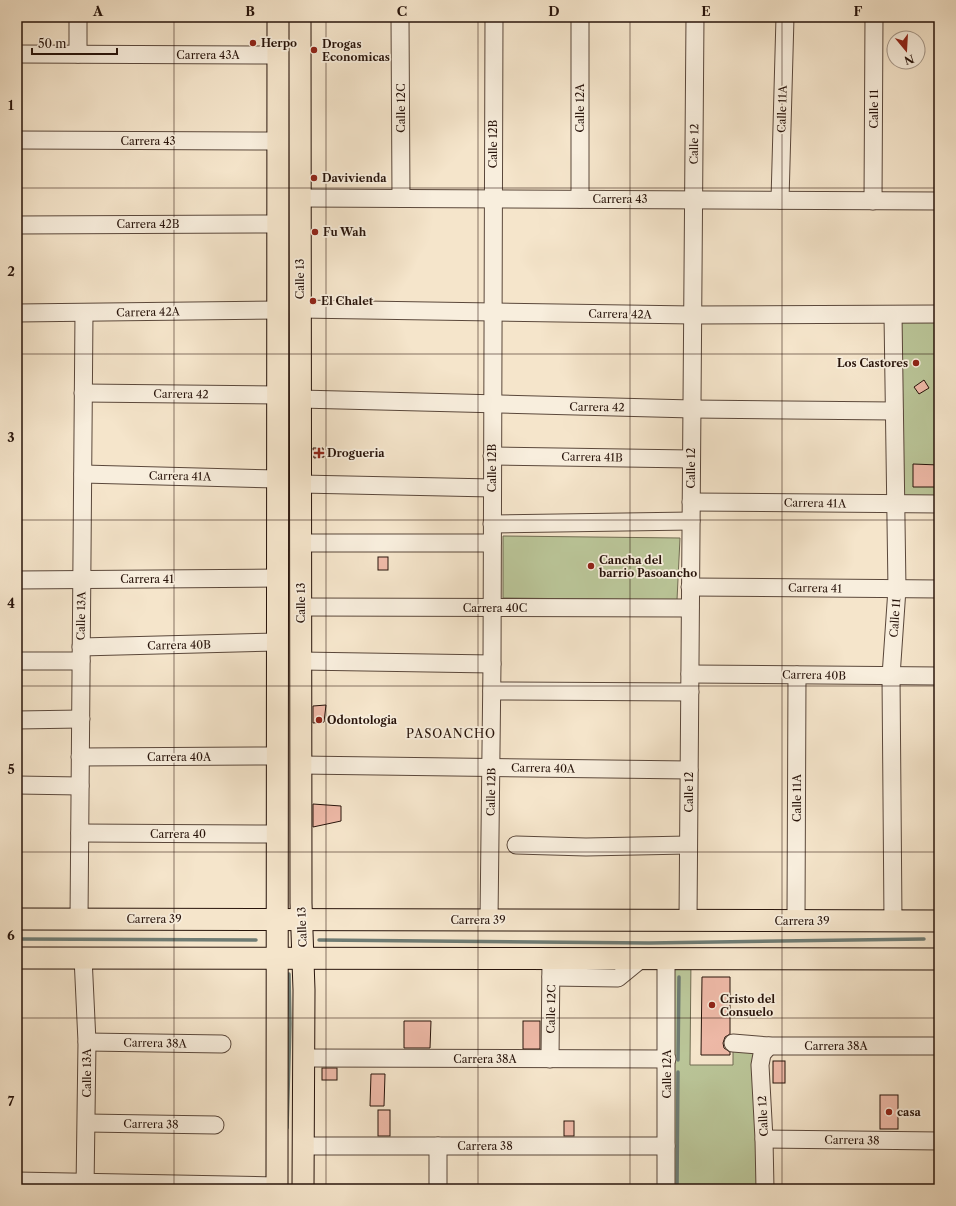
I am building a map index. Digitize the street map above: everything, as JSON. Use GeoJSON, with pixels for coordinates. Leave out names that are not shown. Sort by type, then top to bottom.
{"type":"FeatureCollection","features":[{"type":"Feature","properties":{"kind":"main road","name":"Calle 13"},"geometry":{"type":"LineString","coordinates":[[277,1187],[279,991],[277,923],[279,395],[278,17]]}},
{"type":"Feature","properties":{"kind":"main road","name":"Calle 13"},"geometry":{"type":"LineString","coordinates":[[300,17],[301,923],[304,990],[304,1189]]}},
{"type":"Feature","properties":{"kind":"main road","name":"Carrera 39"},"geometry":{"type":"LineString","coordinates":[[17,919],[277,923],[688,919],[939,921]]}},
{"type":"Feature","properties":{"kind":"main road"},"geometry":{"type":"LineString","coordinates":[[17,958],[243,958],[278,952],[338,959],[551,968],[640,960],[939,959]]}},
{"type":"Feature","properties":{"kind":"main road"},"geometry":{"type":"LineString","coordinates":[[243,958],[266,970],[279,991]]}},
{"type":"Feature","properties":{"kind":"main road"},"geometry":{"type":"LineString","coordinates":[[304,990],[309,979],[316,970],[327,963],[338,959]]}},
{"type":"Feature","properties":{"kind":"street"},"geometry":{"type":"LineString","coordinates":[[78,17],[78,54]]}},
{"type":"Feature","properties":{"kind":"street","name":"Calle 12C"},"geometry":{"type":"LineString","coordinates":[[400,17],[401,198]]}},
{"type":"Feature","properties":{"kind":"street","name":"Calle 12B"},"geometry":{"type":"LineString","coordinates":[[489,920],[492,691],[494,17]]}},
{"type":"Feature","properties":{"kind":"street","name":"Calle 12A"},"geometry":{"type":"LineString","coordinates":[[580,17],[580,199]]}},
{"type":"Feature","properties":{"kind":"street","name":"Calle 12"},"geometry":{"type":"LineString","coordinates":[[688,919],[695,17]]}},
{"type":"Feature","properties":{"kind":"street","name":"Calle 11A"},"geometry":{"type":"LineString","coordinates":[[780,200],[785,17]]}},
{"type":"Feature","properties":{"kind":"street","name":"Calle 11"},"geometry":{"type":"LineString","coordinates":[[873,201],[874,17]]}},
{"type":"Feature","properties":{"kind":"street","name":"Carrera 43A"},"geometry":{"type":"LineString","coordinates":[[17,54],[278,55]]}},
{"type":"Feature","properties":{"kind":"street","name":"Carrera 43"},"geometry":{"type":"LineString","coordinates":[[17,140],[278,141]]}},
{"type":"Feature","properties":{"kind":"street","name":"Carrera 43"},"geometry":{"type":"LineString","coordinates":[[300,198],[939,201]]}},
{"type":"Feature","properties":{"kind":"street","name":"Carrera 42B"},"geometry":{"type":"LineString","coordinates":[[17,225],[278,224]]}},
{"type":"Feature","properties":{"kind":"street","name":"Carrera 42A"},"geometry":{"type":"LineString","coordinates":[[300,309],[693,315],[939,314]]}},
{"type":"Feature","properties":{"kind":"street","name":"Carrera 42A"},"geometry":{"type":"LineString","coordinates":[[17,313],[279,310]]}},
{"type":"Feature","properties":{"kind":"street","name":"Calle 13A"},"geometry":{"type":"LineString","coordinates":[[79,919],[84,313]]}},
{"type":"Feature","properties":{"kind":"street","name":"Calle 11"},"geometry":{"type":"LineString","coordinates":[[893,315],[897,589],[891,676],[894,921]]}},
{"type":"Feature","properties":{"kind":"street","name":"Carrera 42"},"geometry":{"type":"LineString","coordinates":[[83,393],[279,395]]}},
{"type":"Feature","properties":{"kind":"street","name":"Carrera 42"},"geometry":{"type":"LineString","coordinates":[[300,399],[492,405],[894,411]]}},
{"type":"Feature","properties":{"kind":"street","name":"Carrera 41B"},"geometry":{"type":"LineString","coordinates":[[492,456],[691,459]]}},
{"type":"Feature","properties":{"kind":"street","name":"Carrera 41A"},"geometry":{"type":"LineString","coordinates":[[83,474],[278,479]]}},
{"type":"Feature","properties":{"kind":"street"},"geometry":{"type":"LineString","coordinates":[[301,484],[492,488]]}},
{"type":"Feature","properties":{"kind":"street","name":"Carrera 41A"},"geometry":{"type":"LineString","coordinates":[[691,502],[939,504]]}},
{"type":"Feature","properties":{"kind":"street"},"geometry":{"type":"LineString","coordinates":[[492,524],[691,521]]}},
{"type":"Feature","properties":{"kind":"street"},"geometry":{"type":"LineString","coordinates":[[301,543],[492,543]]}},
{"type":"Feature","properties":{"kind":"street","name":"Carrera 41"},"geometry":{"type":"LineString","coordinates":[[17,580],[278,578]]}},
{"type":"Feature","properties":{"kind":"street","name":"Carrera 41"},"geometry":{"type":"LineString","coordinates":[[690,587],[939,589]]}},
{"type":"Feature","properties":{"kind":"street","name":"Carrera 40C"},"geometry":{"type":"LineString","coordinates":[[301,607],[690,608]]}},
{"type":"Feature","properties":{"kind":"street","name":"Carrera 40B"},"geometry":{"type":"LineString","coordinates":[[17,661],[81,654],[278,642]]}},
{"type":"Feature","properties":{"kind":"street"},"geometry":{"type":"LineString","coordinates":[[301,661],[492,664]]}},
{"type":"Feature","properties":{"kind":"street","name":"Carrera 40B"},"geometry":{"type":"LineString","coordinates":[[690,674],[939,676]]}},
{"type":"Feature","properties":{"kind":"street","name":"Calle 11A"},"geometry":{"type":"LineString","coordinates":[[796,920],[797,675]]}},
{"type":"Feature","properties":{"kind":"street"},"geometry":{"type":"LineString","coordinates":[[492,691],[690,692]]}},
{"type":"Feature","properties":{"kind":"street"},"geometry":{"type":"LineString","coordinates":[[17,720],[81,719]]}},
{"type":"Feature","properties":{"kind":"street","name":"Carrera 40A"},"geometry":{"type":"LineString","coordinates":[[80,757],[278,756]]}},
{"type":"Feature","properties":{"kind":"street","name":"Carrera 40A"},"geometry":{"type":"LineString","coordinates":[[301,765],[689,770]]}},
{"type":"Feature","properties":{"kind":"street"},"geometry":{"type":"LineString","coordinates":[[17,785],[80,786]]}},
{"type":"Feature","properties":{"kind":"street","name":"Carrera 40"},"geometry":{"type":"LineString","coordinates":[[80,833],[277,834]]}},
{"type":"Feature","properties":{"kind":"street"},"geometry":{"type":"LineString","coordinates":[[516,845],[688,845]]}},
{"type":"Feature","properties":{"kind":"street","name":"Calle 13A"},"geometry":{"type":"LineString","coordinates":[[83,957],[87,1042],[85,1186]]}},
{"type":"Feature","properties":{"kind":"street","name":"Calle 12A"},"geometry":{"type":"LineString","coordinates":[[666,960],[666,1189]]}},
{"type":"Feature","properties":{"kind":"street","name":"Calle 12C"},"geometry":{"type":"LineString","coordinates":[[550,1059],[551,968]]}},
{"type":"Feature","properties":{"kind":"street","name":"Carrera 38A"},"geometry":{"type":"LineString","coordinates":[[87,1042],[222,1044]]}},
{"type":"Feature","properties":{"kind":"street","name":"Carrera 38A"},"geometry":{"type":"LineString","coordinates":[[733,1043],[769,1046],[939,1046]]}},
{"type":"Feature","properties":{"kind":"street","name":"Calle 12"},"geometry":{"type":"LineString","coordinates":[[765,1189],[760,1065],[762,1054],[769,1046]]}},
{"type":"Feature","properties":{"kind":"street","name":"Carrera 38A"},"geometry":{"type":"LineString","coordinates":[[303,1058],[667,1059]]}},
{"type":"Feature","properties":{"kind":"street","name":"Carrera 38"},"geometry":{"type":"LineString","coordinates":[[87,1123],[215,1125]]}},
{"type":"Feature","properties":{"kind":"street","name":"Carrera 38"},"geometry":{"type":"LineString","coordinates":[[764,1139],[939,1141]]}},
{"type":"Feature","properties":{"kind":"street","name":"Carrera 38"},"geometry":{"type":"LineString","coordinates":[[303,1146],[666,1146]]}},
{"type":"Feature","properties":{"kind":"street"},"geometry":{"type":"LineString","coordinates":[[438,1146],[438,1189]]}},
{"type":"Feature","properties":{"kind":"street"},"geometry":{"type":"LineString","coordinates":[[17,1181],[85,1186],[277,1187]]}},
{"type":"Feature","properties":{"kind":"green space","name":"Los Castores"},"geometry":{"type":"Polygon","coordinates":[[[939,314],[939,504],[895,504],[893,315],[939,314]]]}},
{"type":"Feature","properties":{"kind":"green space","name":"Cancha del barrio Pasoancho"},"geometry":{"type":"Polygon","coordinates":[[[503,536],[680,538],[677,600],[503,598],[503,536]]]}},
{"type":"Feature","properties":{"kind":"green space"},"geometry":{"type":"Polygon","coordinates":[[[666,959],[691,959],[690,1065],[733,1065],[733,1043],[769,1046],[765,1189],[666,1189],[666,959]]]}},
{"type":"Feature","properties":{"kind":"building"},"geometry":{"type":"Polygon","coordinates":[[[924,380],[929,388],[919,394],[914,387],[924,380]]]}},
{"type":"Feature","properties":{"kind":"building","name":"Drogueria"},"geometry":{"type":"Polygon","coordinates":[[[313,448],[323,448],[324,457],[314,458],[313,448]]]}},
{"type":"Feature","properties":{"kind":"building"},"geometry":{"type":"Polygon","coordinates":[[[913,464],[939,465],[939,487],[913,487],[913,464]]]}},
{"type":"Feature","properties":{"kind":"building"},"geometry":{"type":"Polygon","coordinates":[[[378,557],[388,557],[388,570],[378,570],[378,557]]]}},
{"type":"Feature","properties":{"kind":"building"},"geometry":{"type":"Polygon","coordinates":[[[326,705],[324,722],[313,723],[313,706],[326,705]]]}},
{"type":"Feature","properties":{"kind":"building"},"geometry":{"type":"Polygon","coordinates":[[[313,804],[341,806],[341,821],[313,827],[313,804]]]}},
{"type":"Feature","properties":{"kind":"building"},"geometry":{"type":"Polygon","coordinates":[[[702,977],[730,977],[730,1034],[725,1037],[723,1043],[724,1048],[730,1052],[730,1055],[701,1055],[702,977]]]}},
{"type":"Feature","properties":{"kind":"building"},"geometry":{"type":"Polygon","coordinates":[[[404,1021],[431,1021],[430,1048],[404,1048],[404,1021]]]}},
{"type":"Feature","properties":{"kind":"building"},"geometry":{"type":"Polygon","coordinates":[[[523,1021],[540,1021],[540,1049],[523,1049],[523,1021]]]}},
{"type":"Feature","properties":{"kind":"building"},"geometry":{"type":"Polygon","coordinates":[[[773,1061],[785,1061],[785,1083],[773,1083],[773,1061]]]}},
{"type":"Feature","properties":{"kind":"building"},"geometry":{"type":"Polygon","coordinates":[[[322,1068],[337,1068],[337,1080],[322,1080],[322,1068]]]}},
{"type":"Feature","properties":{"kind":"building"},"geometry":{"type":"Polygon","coordinates":[[[371,1074],[385,1074],[384,1106],[370,1106],[371,1074]]]}},
{"type":"Feature","properties":{"kind":"building","name":"casa"},"geometry":{"type":"Polygon","coordinates":[[[880,1095],[898,1095],[898,1129],[880,1129],[880,1095]]]}},
{"type":"Feature","properties":{"kind":"building"},"geometry":{"type":"Polygon","coordinates":[[[378,1110],[390,1110],[390,1136],[378,1136],[378,1110]]]}},
{"type":"Feature","properties":{"kind":"building"},"geometry":{"type":"Polygon","coordinates":[[[564,1121],[574,1121],[574,1136],[564,1136],[564,1121]]]}},
{"type":"Feature","properties":{"kind":"waterway"},"geometry":{"type":"LineString","coordinates":[[17,939],[256,940]]}},
{"type":"Feature","properties":{"kind":"waterway"},"geometry":{"type":"LineString","coordinates":[[319,940],[649,943],[924,939]]}},
{"type":"Feature","properties":{"kind":"waterway"},"geometry":{"type":"LineString","coordinates":[[287,1128],[290,1024],[289,974]]}},
{"type":"Feature","properties":{"kind":"waterway"},"geometry":{"type":"LineString","coordinates":[[678,1060],[679,977]]}},
{"type":"Feature","properties":{"kind":"waterway"},"geometry":{"type":"LineString","coordinates":[[677,1189],[678,1072]]}},
{"type":"Feature","properties":{"kind":"place","name":"Herpo"},"geometry":{"type":"Point","coordinates":[253,43]}},
{"type":"Feature","properties":{"kind":"place","name":"Drogas Economicas"},"geometry":{"type":"Point","coordinates":[314,50]}},
{"type":"Feature","properties":{"kind":"place","name":"Davivienda"},"geometry":{"type":"Point","coordinates":[314,178]}},
{"type":"Feature","properties":{"kind":"place","name":"Fu Wah"},"geometry":{"type":"Point","coordinates":[315,232]}},
{"type":"Feature","properties":{"kind":"place","name":"El Chalet"},"geometry":{"type":"Point","coordinates":[313,301]}},
{"type":"Feature","properties":{"kind":"place","name":"Los Castores"},"geometry":{"type":"Point","coordinates":[916,363]}},
{"type":"Feature","properties":{"kind":"place","name":"Drogueria"},"geometry":{"type":"Point","coordinates":[319,453]}},
{"type":"Feature","properties":{"kind":"place","name":"Cancha del barrio Pasoancho"},"geometry":{"type":"Point","coordinates":[591,566]}},
{"type":"Feature","properties":{"kind":"place","name":"Odontologia"},"geometry":{"type":"Point","coordinates":[319,720]}},
{"type":"Feature","properties":{"kind":"place","name":"Cristo del Consuelo"},"geometry":{"type":"Point","coordinates":[712,1005]}},
{"type":"Feature","properties":{"kind":"place","name":"casa"},"geometry":{"type":"Point","coordinates":[889,1112]}},
{"type":"Feature","properties":{"kind":"district","name":"PASOANCHO"},"geometry":{"type":"Point","coordinates":[451,734]}}]}
